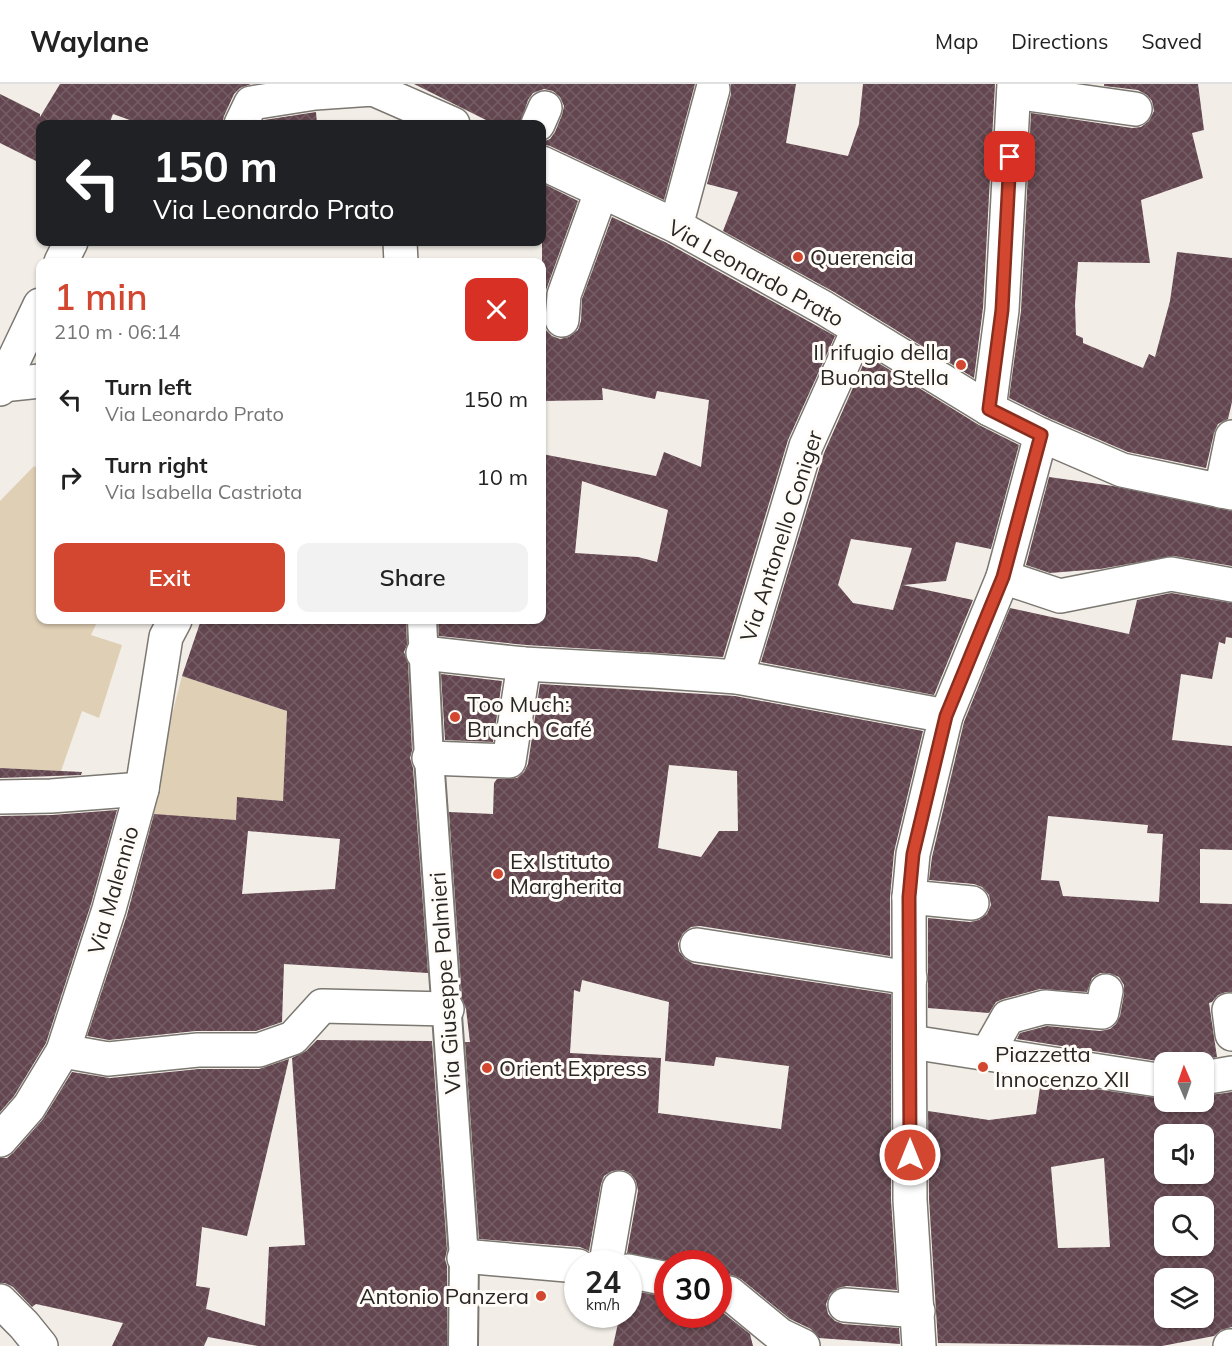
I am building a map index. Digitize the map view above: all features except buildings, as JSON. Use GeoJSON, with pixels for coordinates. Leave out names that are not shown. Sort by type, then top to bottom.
{"type":"FeatureCollection","features":[{"type":"Feature","properties":{"kind":"street"},"geometry":{"type":"LineString","coordinates":[[989,409],[1002,310],[1014,88],[1135,109]]}},
{"type":"Feature","properties":{"kind":"street"},"geometry":{"type":"LineString","coordinates":[[243,120],[251,103],[315,93],[373,89],[396,103],[442,120]]}},
{"type":"Feature","properties":{"kind":"street"},"geometry":{"type":"LineString","coordinates":[[676,226],[712,89]]}},
{"type":"Feature","properties":{"kind":"street","name":"Via Leonardo Prato"},"geometry":{"type":"LineString","coordinates":[[546,166],[676,226],[824,308],[989,409],[1041,435],[1122,470],[1226,492]]}},
{"type":"Feature","properties":{"kind":"street"},"geometry":{"type":"LineString","coordinates":[[562,321],[564,295],[601,192]]}},
{"type":"Feature","properties":{"kind":"street"},"geometry":{"type":"LineString","coordinates":[[1,387],[36,313]]}},
{"type":"Feature","properties":{"kind":"street","name":"Via Antonello Coniger"},"geometry":{"type":"LineString","coordinates":[[737,677],[806,446],[858,330]]}},
{"type":"Feature","properties":{"kind":"street"},"geometry":{"type":"LineString","coordinates":[[1,387],[36,382]]}},
{"type":"Feature","properties":{"kind":"street"},"geometry":{"type":"LineString","coordinates":[[919,1346],[910,1200],[909,897],[913,854],[946,716],[1003,577],[1041,435]]}},
{"type":"Feature","properties":{"kind":"street"},"geometry":{"type":"LineString","coordinates":[[1226,492],[1232,437]]}},
{"type":"Feature","properties":{"kind":"street"},"geometry":{"type":"LineString","coordinates":[[1003,577],[1060,596],[1171,574],[1232,585]]}},
{"type":"Feature","properties":{"kind":"street","name":"Via Malennio"},"geometry":{"type":"LineString","coordinates":[[0,1140],[29,1107],[63,1051],[109,909],[142,789],[166,638],[173,624]]}},
{"type":"Feature","properties":{"kind":"street","name":"Via Giuseppe Palmieri"},"geometry":{"type":"LineString","coordinates":[[422,624],[429,758],[464,1258],[463,1346]]}},
{"type":"Feature","properties":{"kind":"street"},"geometry":{"type":"LineString","coordinates":[[423,653],[524,664],[737,677],[946,716]]}},
{"type":"Feature","properties":{"kind":"street"},"geometry":{"type":"LineString","coordinates":[[429,758],[509,761],[524,664]]}},
{"type":"Feature","properties":{"kind":"street"},"geometry":{"type":"LineString","coordinates":[[0,797],[51,796],[142,789]]}},
{"type":"Feature","properties":{"kind":"street"},"geometry":{"type":"LineString","coordinates":[[909,897],[972,903]]}},
{"type":"Feature","properties":{"kind":"street"},"geometry":{"type":"LineString","coordinates":[[697,945],[910,978]]}},
{"type":"Feature","properties":{"kind":"street"},"geometry":{"type":"LineString","coordinates":[[987,1054],[1008,1017],[1045,1007],[1102,1012],[1106,991]]}},
{"type":"Feature","properties":{"kind":"street"},"geometry":{"type":"LineString","coordinates":[[63,1051],[108,1059],[198,1050],[259,1050],[293,1038],[322,1006],[447,1009]]}},
{"type":"Feature","properties":{"kind":"street"},"geometry":{"type":"LineString","coordinates":[[911,1042],[1154,1080]]}},
{"type":"Feature","properties":{"kind":"street"},"geometry":{"type":"LineString","coordinates":[[1214,1076],[1232,1073]]}},
{"type":"Feature","properties":{"kind":"street"},"geometry":{"type":"LineString","coordinates":[[619,1188],[621,1250]]}},
{"type":"Feature","properties":{"kind":"street"},"geometry":{"type":"LineString","coordinates":[[464,1258],[564,1265]]}},
{"type":"Feature","properties":{"kind":"street"},"geometry":{"type":"LineString","coordinates":[[732,1295],[780,1335],[803,1346]]}},
{"type":"Feature","properties":{"kind":"street"},"geometry":{"type":"LineString","coordinates":[[0,1301],[22,1337]]}},
{"type":"Feature","properties":{"kind":"street"},"geometry":{"type":"LineString","coordinates":[[845,1305],[918,1311]]}},
{"type":"Feature","properties":{"kind":"shaded area"},"geometry":{"type":"Polygon","coordinates":[[[34,466],[36,467],[36,624],[96,624],[91,635],[122,645],[99,718],[82,711],[61,771],[0,768],[0,501],[34,466]]]}},
{"type":"Feature","properties":{"kind":"shaded area"},"geometry":{"type":"Polygon","coordinates":[[[182,676],[287,711],[283,801],[237,797],[236,820],[146,814],[182,676]]]}},
{"type":"Feature","properties":{"kind":"place","name":"Querencia"},"geometry":{"type":"Point","coordinates":[798,257]}},
{"type":"Feature","properties":{"kind":"place","name":"Il rifugio della Buona Stella"},"geometry":{"type":"Point","coordinates":[961,365]}},
{"type":"Feature","properties":{"kind":"place","name":"Too Much: Brunch Café"},"geometry":{"type":"Point","coordinates":[455,717]}},
{"type":"Feature","properties":{"kind":"place","name":"Ex Istituto Margherita"},"geometry":{"type":"Point","coordinates":[498,874]}},
{"type":"Feature","properties":{"kind":"place","name":"Piazzetta Innocenzo XII"},"geometry":{"type":"Point","coordinates":[983,1067]}},
{"type":"Feature","properties":{"kind":"place","name":"Orient Express"},"geometry":{"type":"Point","coordinates":[487,1068]}},
{"type":"Feature","properties":{"kind":"place","name":"Antonio Panzera"},"geometry":{"type":"Point","coordinates":[541,1296]}},
{"type":"Feature","properties":{"kind":"route"},"geometry":{"type":"LineString","coordinates":[[910,1155],[909,897],[913,854],[946,716],[1003,577],[1041,435],[989,409],[1002,310],[1010,157]]}}]}
